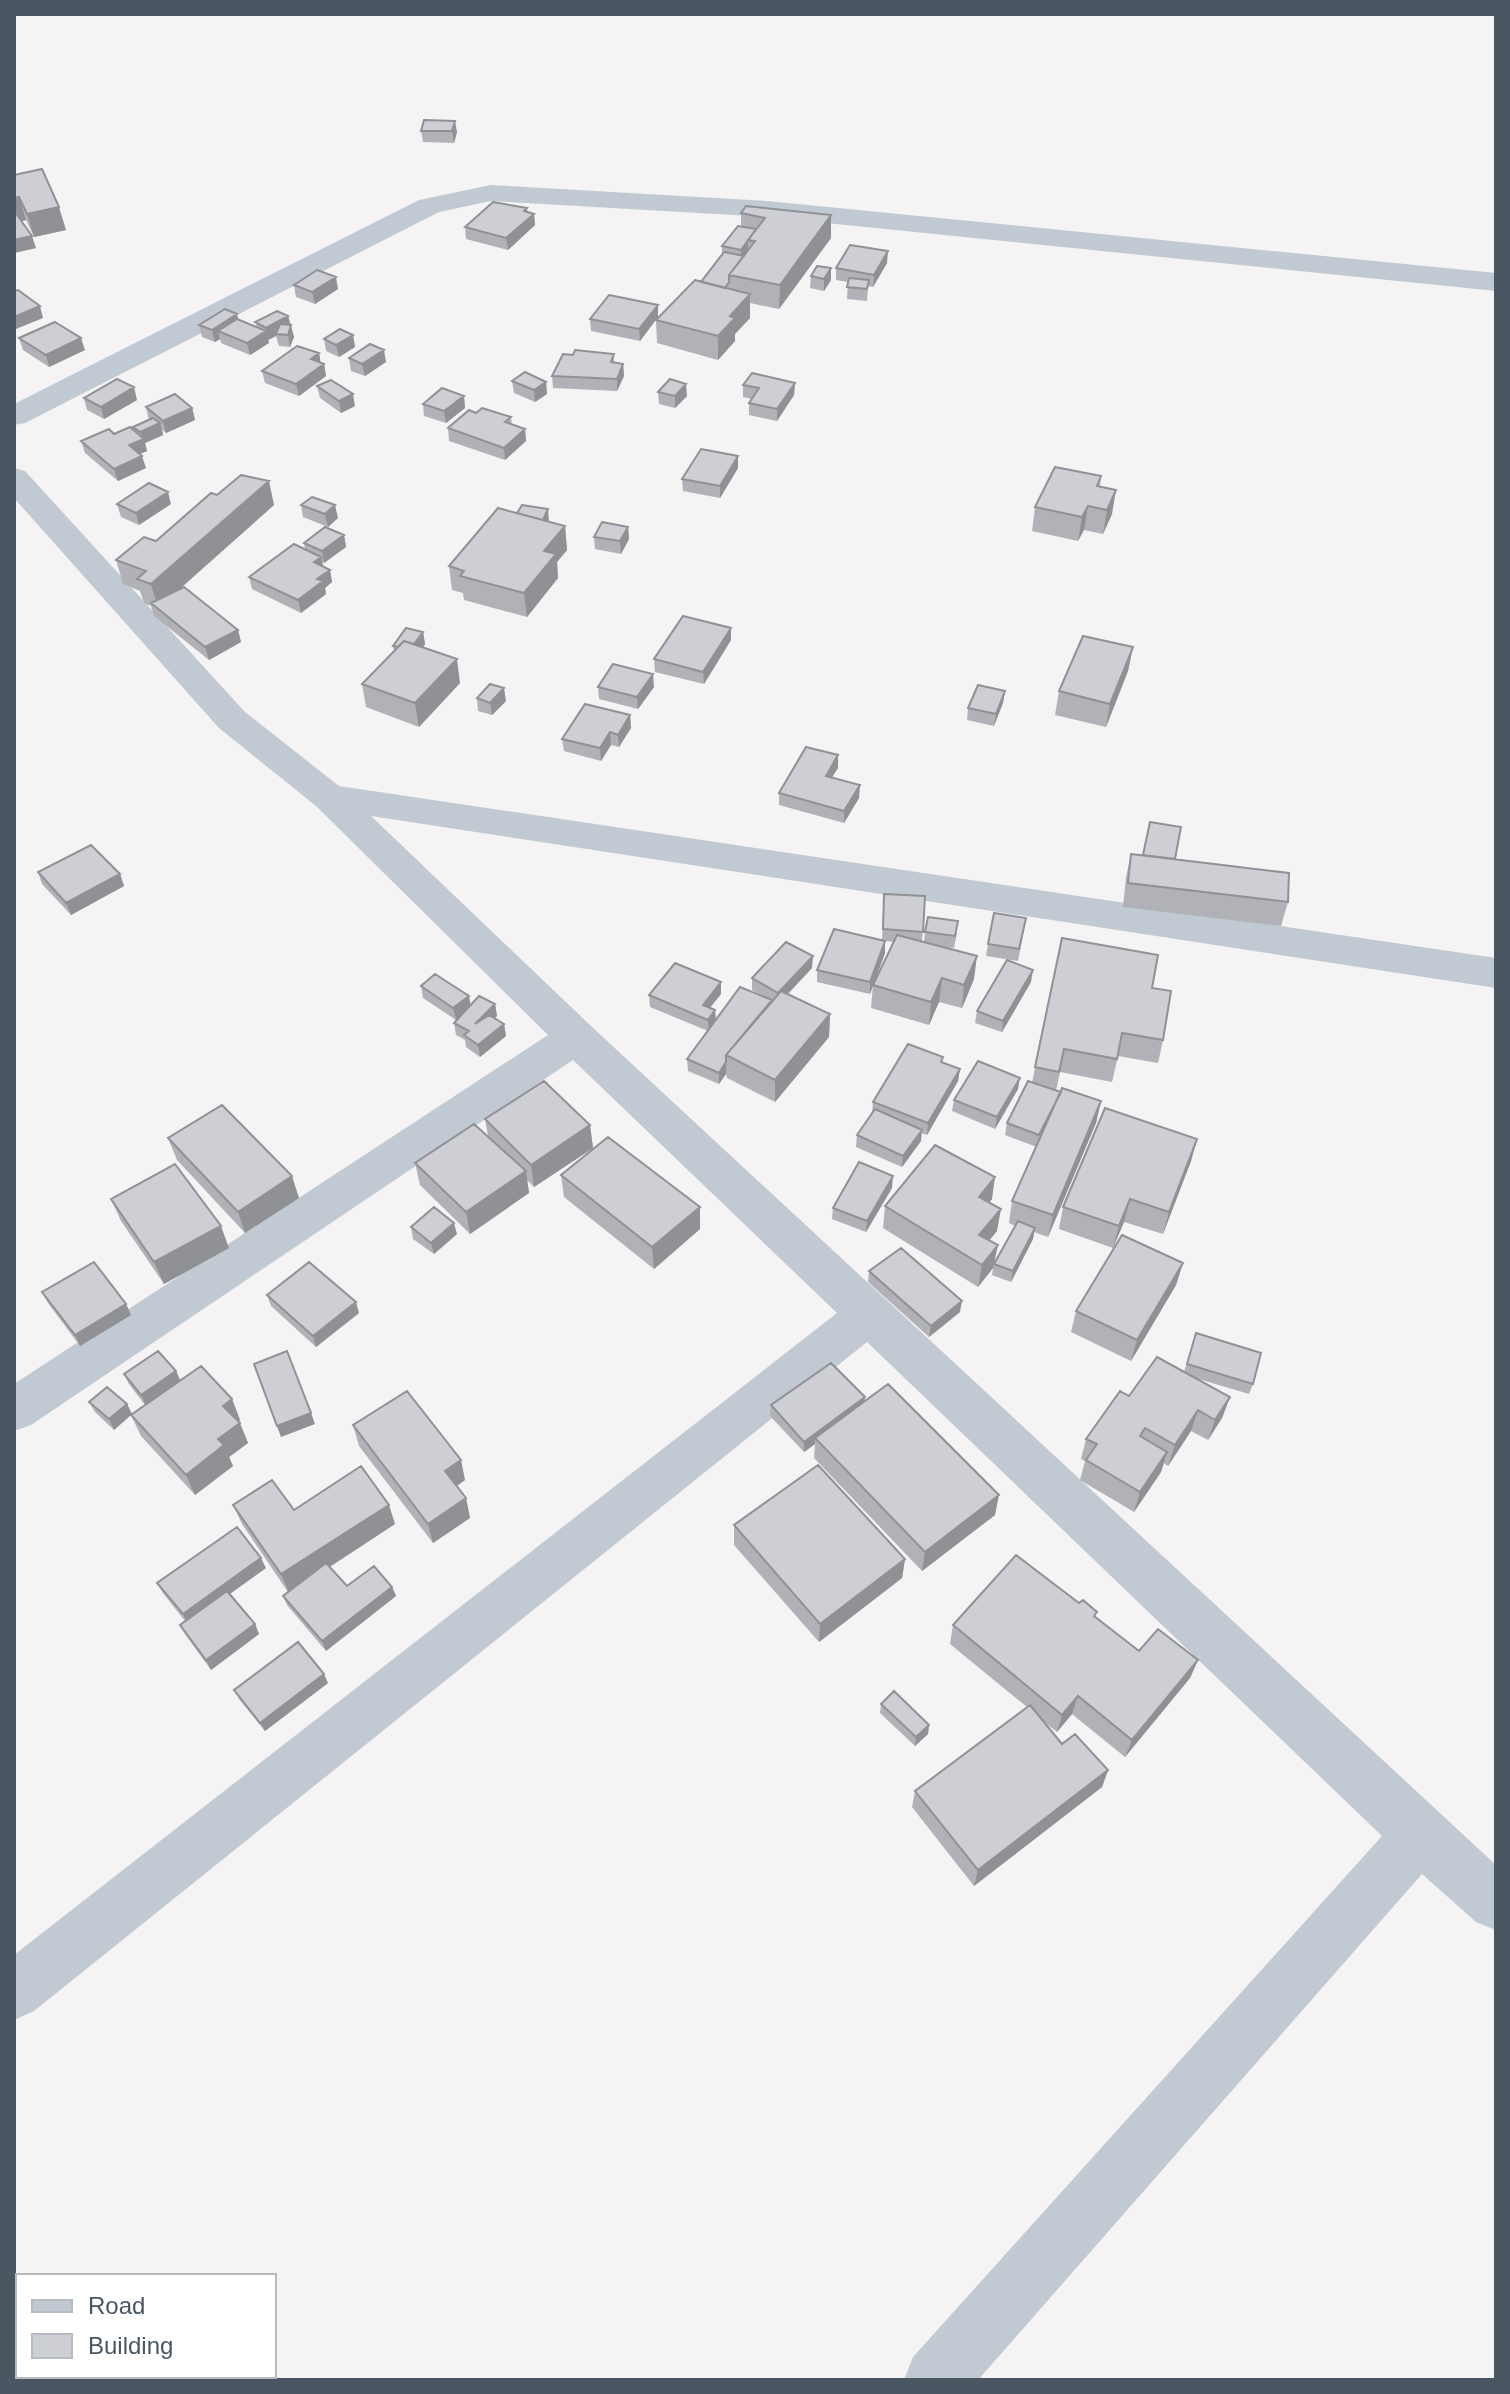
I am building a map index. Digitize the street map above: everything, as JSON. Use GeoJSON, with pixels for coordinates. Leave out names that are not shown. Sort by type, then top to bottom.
{"type":"FeatureCollection","features":[{"type":"Feature","properties":{"kind":"street"},"geometry":{"type":"LineString","coordinates":[[14,416],[429,206],[491,193],[767,209],[1496,282]]}},
{"type":"Feature","properties":{"kind":"street"},"geometry":{"type":"LineString","coordinates":[[16,482],[232,720],[329,797],[576,1037],[1420,1835],[1496,1902]]}},
{"type":"Feature","properties":{"kind":"street"},"geometry":{"type":"LineString","coordinates":[[329,797],[1496,973]]}},
{"type":"Feature","properties":{"kind":"street"},"geometry":{"type":"LineString","coordinates":[[14,1410],[576,1037]]}},
{"type":"Feature","properties":{"kind":"street"},"geometry":{"type":"LineString","coordinates":[[14,1991],[869,1314]]}},
{"type":"Feature","properties":{"kind":"street"},"geometry":{"type":"LineString","coordinates":[[936,2380],[1420,1835]]}},
{"type":"Feature","properties":{"kind":"building"},"geometry":{"type":"Polygon","coordinates":[[[424,120],[455,121],[452,131],[421,131],[424,120]]]}},
{"type":"Feature","properties":{"kind":"building"},"geometry":{"type":"Polygon","coordinates":[[[42,169],[59,207],[27,214],[19,197],[14,198],[14,175],[42,169]]]}},
{"type":"Feature","properties":{"kind":"building"},"geometry":{"type":"Polygon","coordinates":[[[493,202],[527,208],[524,211],[534,214],[506,238],[465,227],[493,202]]]}},
{"type":"Feature","properties":{"kind":"building"},"geometry":{"type":"Polygon","coordinates":[[[746,206],[831,215],[780,285],[729,275],[755,241],[748,240],[765,218],[741,213],[746,206]]]}},
{"type":"Feature","properties":{"kind":"building"},"geometry":{"type":"Polygon","coordinates":[[[15,212],[32,236],[14,240],[15,212]]]}},
{"type":"Feature","properties":{"kind":"building"},"geometry":{"type":"Polygon","coordinates":[[[738,226],[756,229],[741,250],[722,246],[738,226]]]}},
{"type":"Feature","properties":{"kind":"building"},"geometry":{"type":"Polygon","coordinates":[[[850,245],[888,251],[874,275],[836,268],[850,245]]]}},
{"type":"Feature","properties":{"kind":"building"},"geometry":{"type":"Polygon","coordinates":[[[724,252],[744,256],[729,275],[725,288],[701,282],[724,252]]]}},
{"type":"Feature","properties":{"kind":"building"},"geometry":{"type":"Polygon","coordinates":[[[817,266],[831,268],[824,279],[811,276],[817,266]]]}},
{"type":"Feature","properties":{"kind":"building"},"geometry":{"type":"Polygon","coordinates":[[[317,270],[336,277],[312,292],[294,285],[317,270]]]}},
{"type":"Feature","properties":{"kind":"building"},"geometry":{"type":"Polygon","coordinates":[[[849,278],[869,280],[867,289],[847,287],[849,278]]]}},
{"type":"Feature","properties":{"kind":"building"},"geometry":{"type":"Polygon","coordinates":[[[695,280],[750,294],[730,316],[735,318],[718,336],[656,320],[695,280]]]}},
{"type":"Feature","properties":{"kind":"building"},"geometry":{"type":"Polygon","coordinates":[[[18,290],[40,306],[14,317],[14,291],[18,290]]]}},
{"type":"Feature","properties":{"kind":"building"},"geometry":{"type":"Polygon","coordinates":[[[609,295],[658,305],[639,329],[590,319],[609,295]]]}},
{"type":"Feature","properties":{"kind":"building"},"geometry":{"type":"Polygon","coordinates":[[[225,309],[237,314],[212,330],[199,325],[225,309]]]}},
{"type":"Feature","properties":{"kind":"building"},"geometry":{"type":"Polygon","coordinates":[[[277,311],[288,316],[266,328],[255,322],[277,311]]]}},
{"type":"Feature","properties":{"kind":"building"},"geometry":{"type":"Polygon","coordinates":[[[237,319],[266,331],[247,343],[218,331],[237,319]]]}},
{"type":"Feature","properties":{"kind":"building"},"geometry":{"type":"Polygon","coordinates":[[[55,322],[81,338],[46,355],[19,338],[55,322]]]}},
{"type":"Feature","properties":{"kind":"building"},"geometry":{"type":"Polygon","coordinates":[[[280,324],[291,325],[288,335],[276,334],[280,324]]]}},
{"type":"Feature","properties":{"kind":"building"},"geometry":{"type":"Polygon","coordinates":[[[340,329],[353,335],[336,345],[324,339],[340,329]]]}},
{"type":"Feature","properties":{"kind":"building"},"geometry":{"type":"Polygon","coordinates":[[[370,344],[384,350],[362,364],[349,358],[370,344]]]}},
{"type":"Feature","properties":{"kind":"building"},"geometry":{"type":"Polygon","coordinates":[[[297,346],[319,353],[311,359],[324,364],[296,384],[262,371],[297,346]]]}},
{"type":"Feature","properties":{"kind":"building"},"geometry":{"type":"Polygon","coordinates":[[[575,350],[614,354],[611,362],[623,364],[617,379],[552,376],[563,354],[573,355],[575,350]]]}},
{"type":"Feature","properties":{"kind":"building"},"geometry":{"type":"Polygon","coordinates":[[[525,372],[546,382],[534,390],[512,381],[525,372]]]}},
{"type":"Feature","properties":{"kind":"building"},"geometry":{"type":"Polygon","coordinates":[[[752,373],[795,383],[777,409],[749,403],[759,388],[743,385],[752,373]]]}},
{"type":"Feature","properties":{"kind":"building"},"geometry":{"type":"Polygon","coordinates":[[[117,379],[134,387],[101,407],[84,398],[117,379]]]}},
{"type":"Feature","properties":{"kind":"building"},"geometry":{"type":"Polygon","coordinates":[[[670,379],[686,384],[675,396],[658,392],[670,379]]]}},
{"type":"Feature","properties":{"kind":"building"},"geometry":{"type":"Polygon","coordinates":[[[331,380],[353,394],[339,401],[317,386],[331,380]]]}},
{"type":"Feature","properties":{"kind":"building"},"geometry":{"type":"Polygon","coordinates":[[[442,388],[464,396],[444,411],[423,404],[442,388]]]}},
{"type":"Feature","properties":{"kind":"building"},"geometry":{"type":"Polygon","coordinates":[[[175,394],[192,408],[163,421],[146,407],[175,394]]]}},
{"type":"Feature","properties":{"kind":"building"},"geometry":{"type":"Polygon","coordinates":[[[482,408],[511,417],[505,422],[525,429],[504,448],[448,428],[469,410],[476,413],[482,408]]]}},
{"type":"Feature","properties":{"kind":"building"},"geometry":{"type":"Polygon","coordinates":[[[153,418],[160,423],[140,432],[133,427],[153,418]]]}},
{"type":"Feature","properties":{"kind":"building"},"geometry":{"type":"Polygon","coordinates":[[[130,427],[144,439],[129,445],[142,456],[114,469],[81,441],[109,429],[114,434],[130,427]]]}},
{"type":"Feature","properties":{"kind":"building"},"geometry":{"type":"Polygon","coordinates":[[[701,449],[738,456],[720,486],[682,479],[701,449]]]}},
{"type":"Feature","properties":{"kind":"building"},"geometry":{"type":"Polygon","coordinates":[[[1055,467],[1101,476],[1097,486],[1116,490],[1107,510],[1088,506],[1082,517],[1035,507],[1055,467]]]}},
{"type":"Feature","properties":{"kind":"building"},"geometry":{"type":"Polygon","coordinates":[[[241,475],[269,481],[151,584],[137,579],[146,571],[116,560],[144,537],[156,541],[211,493],[217,495],[241,475]]]}},
{"type":"Feature","properties":{"kind":"building"},"geometry":{"type":"Polygon","coordinates":[[[149,483],[168,492],[136,513],[117,504],[149,483]]]}},
{"type":"Feature","properties":{"kind":"building"},"geometry":{"type":"Polygon","coordinates":[[[312,497],[335,505],[325,514],[301,505],[312,497]]]}},
{"type":"Feature","properties":{"kind":"building"},"geometry":{"type":"Polygon","coordinates":[[[522,505],[548,509],[543,520],[517,513],[522,505]]]}},
{"type":"Feature","properties":{"kind":"building"},"geometry":{"type":"Polygon","coordinates":[[[498,508],[565,526],[544,551],[556,554],[524,593],[460,576],[464,571],[449,566],[498,508]]]}},
{"type":"Feature","properties":{"kind":"building"},"geometry":{"type":"Polygon","coordinates":[[[602,522],[628,527],[620,541],[594,537],[602,522]]]}},
{"type":"Feature","properties":{"kind":"building"},"geometry":{"type":"Polygon","coordinates":[[[325,527],[344,535],[322,551],[304,543],[325,527]]]}},
{"type":"Feature","properties":{"kind":"building"},"geometry":{"type":"Polygon","coordinates":[[[294,544],[321,557],[314,562],[330,570],[317,579],[323,581],[298,600],[249,577],[294,544]]]}},
{"type":"Feature","properties":{"kind":"building"},"geometry":{"type":"Polygon","coordinates":[[[184,587],[238,630],[205,647],[151,603],[184,587]]]}},
{"type":"Feature","properties":{"kind":"building"},"geometry":{"type":"Polygon","coordinates":[[[683,616],[731,628],[703,672],[654,659],[683,616]]]}},
{"type":"Feature","properties":{"kind":"building"},"geometry":{"type":"Polygon","coordinates":[[[406,628],[423,632],[414,644],[404,641],[398,647],[393,646],[406,628]]]}},
{"type":"Feature","properties":{"kind":"building"},"geometry":{"type":"Polygon","coordinates":[[[1083,636],[1133,647],[1110,704],[1059,691],[1083,636]]]}},
{"type":"Feature","properties":{"kind":"building"},"geometry":{"type":"Polygon","coordinates":[[[404,641],[457,659],[415,703],[362,684],[404,641]]]}},
{"type":"Feature","properties":{"kind":"building"},"geometry":{"type":"Polygon","coordinates":[[[613,664],[653,674],[637,697],[598,687],[613,664]]]}},
{"type":"Feature","properties":{"kind":"building"},"geometry":{"type":"Polygon","coordinates":[[[490,684],[504,688],[490,703],[477,698],[490,684]]]}},
{"type":"Feature","properties":{"kind":"building"},"geometry":{"type":"Polygon","coordinates":[[[978,685],[1005,691],[996,714],[968,708],[978,685]]]}},
{"type":"Feature","properties":{"kind":"building"},"geometry":{"type":"Polygon","coordinates":[[[585,704],[630,715],[618,735],[610,732],[600,748],[562,739],[585,704]]]}},
{"type":"Feature","properties":{"kind":"building"},"geometry":{"type":"Polygon","coordinates":[[[806,747],[838,755],[826,776],[860,785],[844,811],[779,793],[806,747]]]}},
{"type":"Feature","properties":{"kind":"building"},"geometry":{"type":"Polygon","coordinates":[[[1150,822],[1181,827],[1175,859],[1143,855],[1150,822]]]}},
{"type":"Feature","properties":{"kind":"building"},"geometry":{"type":"Polygon","coordinates":[[[91,845],[120,874],[66,903],[38,872],[91,845]]]}},
{"type":"Feature","properties":{"kind":"building"},"geometry":{"type":"Polygon","coordinates":[[[1131,854],[1289,873],[1288,902],[1128,883],[1131,854]]]}},
{"type":"Feature","properties":{"kind":"building"},"geometry":{"type":"Polygon","coordinates":[[[884,894],[925,896],[923,932],[883,929],[884,894]]]}},
{"type":"Feature","properties":{"kind":"building"},"geometry":{"type":"Polygon","coordinates":[[[994,913],[1026,918],[1019,949],[988,944],[994,913]]]}},
{"type":"Feature","properties":{"kind":"building"},"geometry":{"type":"Polygon","coordinates":[[[928,917],[958,921],[955,936],[925,932],[928,917]]]}},
{"type":"Feature","properties":{"kind":"building"},"geometry":{"type":"Polygon","coordinates":[[[834,929],[885,941],[870,982],[817,970],[834,929]]]}},
{"type":"Feature","properties":{"kind":"building"},"geometry":{"type":"Polygon","coordinates":[[[897,935],[977,956],[964,985],[942,978],[931,1002],[873,985],[897,935]]]}},
{"type":"Feature","properties":{"kind":"building"},"geometry":{"type":"Polygon","coordinates":[[[1062,938],[1158,955],[1152,988],[1171,991],[1163,1040],[1122,1033],[1117,1059],[1064,1049],[1059,1072],[1035,1067],[1062,938]]]}},
{"type":"Feature","properties":{"kind":"building"},"geometry":{"type":"Polygon","coordinates":[[[786,942],[813,956],[778,993],[752,978],[786,942]]]}},
{"type":"Feature","properties":{"kind":"building"},"geometry":{"type":"Polygon","coordinates":[[[1007,960],[1033,970],[1003,1021],[977,1011],[1007,960]]]}},
{"type":"Feature","properties":{"kind":"building"},"geometry":{"type":"Polygon","coordinates":[[[675,963],[721,982],[703,1005],[715,1010],[708,1020],[649,995],[675,963]]]}},
{"type":"Feature","properties":{"kind":"building"},"geometry":{"type":"Polygon","coordinates":[[[435,974],[469,996],[453,1008],[421,986],[435,974]]]}},
{"type":"Feature","properties":{"kind":"building"},"geometry":{"type":"Polygon","coordinates":[[[740,987],[772,1000],[726,1055],[726,1062],[719,1073],[687,1059],[740,987]]]}},
{"type":"Feature","properties":{"kind":"building"},"geometry":{"type":"Polygon","coordinates":[[[781,991],[830,1014],[775,1080],[726,1055],[781,991]]]}},
{"type":"Feature","properties":{"kind":"building"},"geometry":{"type":"Polygon","coordinates":[[[479,996],[495,1004],[475,1024],[489,1015],[504,1024],[478,1045],[464,1035],[469,1031],[454,1023],[479,996]]]}},
{"type":"Feature","properties":{"kind":"building"},"geometry":{"type":"Polygon","coordinates":[[[908,1044],[943,1057],[941,1062],[960,1069],[928,1123],[873,1102],[908,1044]]]}},
{"type":"Feature","properties":{"kind":"building"},"geometry":{"type":"Polygon","coordinates":[[[978,1061],[1020,1078],[997,1117],[954,1100],[978,1061]]]}},
{"type":"Feature","properties":{"kind":"building"},"geometry":{"type":"Polygon","coordinates":[[[544,1081],[590,1125],[531,1165],[485,1119],[544,1081]]]}},
{"type":"Feature","properties":{"kind":"building"},"geometry":{"type":"Polygon","coordinates":[[[1028,1081],[1061,1092],[1039,1135],[1007,1123],[1028,1081]]]}},
{"type":"Feature","properties":{"kind":"building"},"geometry":{"type":"Polygon","coordinates":[[[1062,1088],[1101,1101],[1053,1215],[1012,1201],[1062,1088]]]}},
{"type":"Feature","properties":{"kind":"building"},"geometry":{"type":"Polygon","coordinates":[[[222,1105],[292,1176],[238,1212],[168,1138],[222,1105]]]}},
{"type":"Feature","properties":{"kind":"building"},"geometry":{"type":"Polygon","coordinates":[[[1105,1108],[1197,1139],[1169,1212],[1130,1199],[1119,1226],[1063,1207],[1105,1108]]]}},
{"type":"Feature","properties":{"kind":"building"},"geometry":{"type":"Polygon","coordinates":[[[875,1109],[922,1130],[903,1156],[857,1135],[875,1109]]]}},
{"type":"Feature","properties":{"kind":"building"},"geometry":{"type":"Polygon","coordinates":[[[474,1124],[526,1171],[466,1212],[415,1163],[474,1124]]]}},
{"type":"Feature","properties":{"kind":"building"},"geometry":{"type":"Polygon","coordinates":[[[608,1137],[700,1207],[652,1247],[561,1175],[608,1137]]]}},
{"type":"Feature","properties":{"kind":"building"},"geometry":{"type":"Polygon","coordinates":[[[935,1145],[995,1177],[979,1197],[1001,1209],[979,1235],[998,1245],[982,1265],[885,1206],[935,1145]]]}},
{"type":"Feature","properties":{"kind":"building"},"geometry":{"type":"Polygon","coordinates":[[[859,1162],[893,1176],[867,1221],[833,1208],[859,1162]]]}},
{"type":"Feature","properties":{"kind":"building"},"geometry":{"type":"Polygon","coordinates":[[[175,1164],[221,1226],[154,1262],[111,1199],[175,1164]]]}},
{"type":"Feature","properties":{"kind":"building"},"geometry":{"type":"Polygon","coordinates":[[[434,1207],[454,1223],[431,1243],[411,1227],[434,1207]]]}},
{"type":"Feature","properties":{"kind":"building"},"geometry":{"type":"Polygon","coordinates":[[[1018,1221],[1035,1228],[1013,1271],[994,1264],[1018,1221]]]}},
{"type":"Feature","properties":{"kind":"building"},"geometry":{"type":"Polygon","coordinates":[[[1122,1235],[1183,1263],[1137,1340],[1076,1311],[1122,1235]]]}},
{"type":"Feature","properties":{"kind":"building"},"geometry":{"type":"Polygon","coordinates":[[[901,1248],[962,1301],[931,1326],[869,1271],[901,1248]]]}},
{"type":"Feature","properties":{"kind":"building"},"geometry":{"type":"Polygon","coordinates":[[[94,1262],[126,1304],[75,1335],[42,1292],[94,1262]]]}},
{"type":"Feature","properties":{"kind":"building"},"geometry":{"type":"Polygon","coordinates":[[[309,1262],[356,1302],[313,1336],[267,1295],[309,1262]]]}},
{"type":"Feature","properties":{"kind":"building"},"geometry":{"type":"Polygon","coordinates":[[[1196,1333],[1261,1353],[1253,1384],[1187,1364],[1196,1333]]]}},
{"type":"Feature","properties":{"kind":"building"},"geometry":{"type":"Polygon","coordinates":[[[158,1351],[176,1371],[141,1395],[124,1374],[158,1351]]]}},
{"type":"Feature","properties":{"kind":"building"},"geometry":{"type":"Polygon","coordinates":[[[287,1351],[311,1413],[277,1426],[254,1364],[287,1351]]]}},
{"type":"Feature","properties":{"kind":"building"},"geometry":{"type":"Polygon","coordinates":[[[1157,1357],[1230,1397],[1215,1420],[1198,1410],[1175,1445],[1145,1428],[1140,1436],[1167,1452],[1140,1492],[1086,1460],[1097,1444],[1086,1439],[1120,1391],[1129,1396],[1157,1357]]]}},
{"type":"Feature","properties":{"kind":"building"},"geometry":{"type":"Polygon","coordinates":[[[831,1363],[865,1397],[804,1442],[771,1405],[831,1363]]]}},
{"type":"Feature","properties":{"kind":"building"},"geometry":{"type":"Polygon","coordinates":[[[201,1366],[232,1399],[223,1406],[240,1423],[218,1439],[224,1445],[186,1475],[131,1415],[201,1366]]]}},
{"type":"Feature","properties":{"kind":"building"},"geometry":{"type":"Polygon","coordinates":[[[888,1384],[999,1495],[925,1552],[815,1438],[888,1384]]]}},
{"type":"Feature","properties":{"kind":"building"},"geometry":{"type":"Polygon","coordinates":[[[107,1387],[127,1404],[109,1419],[89,1402],[107,1387]]]}},
{"type":"Feature","properties":{"kind":"building"},"geometry":{"type":"Polygon","coordinates":[[[407,1391],[461,1460],[445,1471],[466,1498],[428,1524],[353,1425],[407,1391]]]}},
{"type":"Feature","properties":{"kind":"building"},"geometry":{"type":"Polygon","coordinates":[[[818,1465],[905,1559],[820,1624],[734,1525],[818,1465]]]}},
{"type":"Feature","properties":{"kind":"building"},"geometry":{"type":"Polygon","coordinates":[[[361,1466],[389,1505],[281,1574],[233,1505],[272,1480],[294,1510],[361,1466]]]}},
{"type":"Feature","properties":{"kind":"building"},"geometry":{"type":"Polygon","coordinates":[[[237,1527],[261,1558],[183,1614],[157,1583],[237,1527]]]}},
{"type":"Feature","properties":{"kind":"building"},"geometry":{"type":"Polygon","coordinates":[[[1016,1555],[1079,1603],[1083,1600],[1097,1612],[1094,1616],[1139,1651],[1158,1629],[1198,1660],[1132,1740],[1078,1696],[1062,1715],[953,1625],[1016,1555]]]}},
{"type":"Feature","properties":{"kind":"building"},"geometry":{"type":"Polygon","coordinates":[[[326,1563],[347,1586],[374,1566],[392,1587],[322,1641],[283,1596],[326,1563]]]}},
{"type":"Feature","properties":{"kind":"building"},"geometry":{"type":"Polygon","coordinates":[[[227,1591],[255,1624],[206,1660],[180,1625],[227,1591]]]}},
{"type":"Feature","properties":{"kind":"building"},"geometry":{"type":"Polygon","coordinates":[[[298,1642],[324,1674],[260,1723],[234,1690],[298,1642]]]}},
{"type":"Feature","properties":{"kind":"building"},"geometry":{"type":"Polygon","coordinates":[[[894,1691],[929,1725],[916,1737],[881,1704],[894,1691]]]}},
{"type":"Feature","properties":{"kind":"building"},"geometry":{"type":"Polygon","coordinates":[[[1030,1705],[1062,1744],[1075,1734],[1108,1770],[978,1870],[915,1791],[1030,1705]]]}}]}
